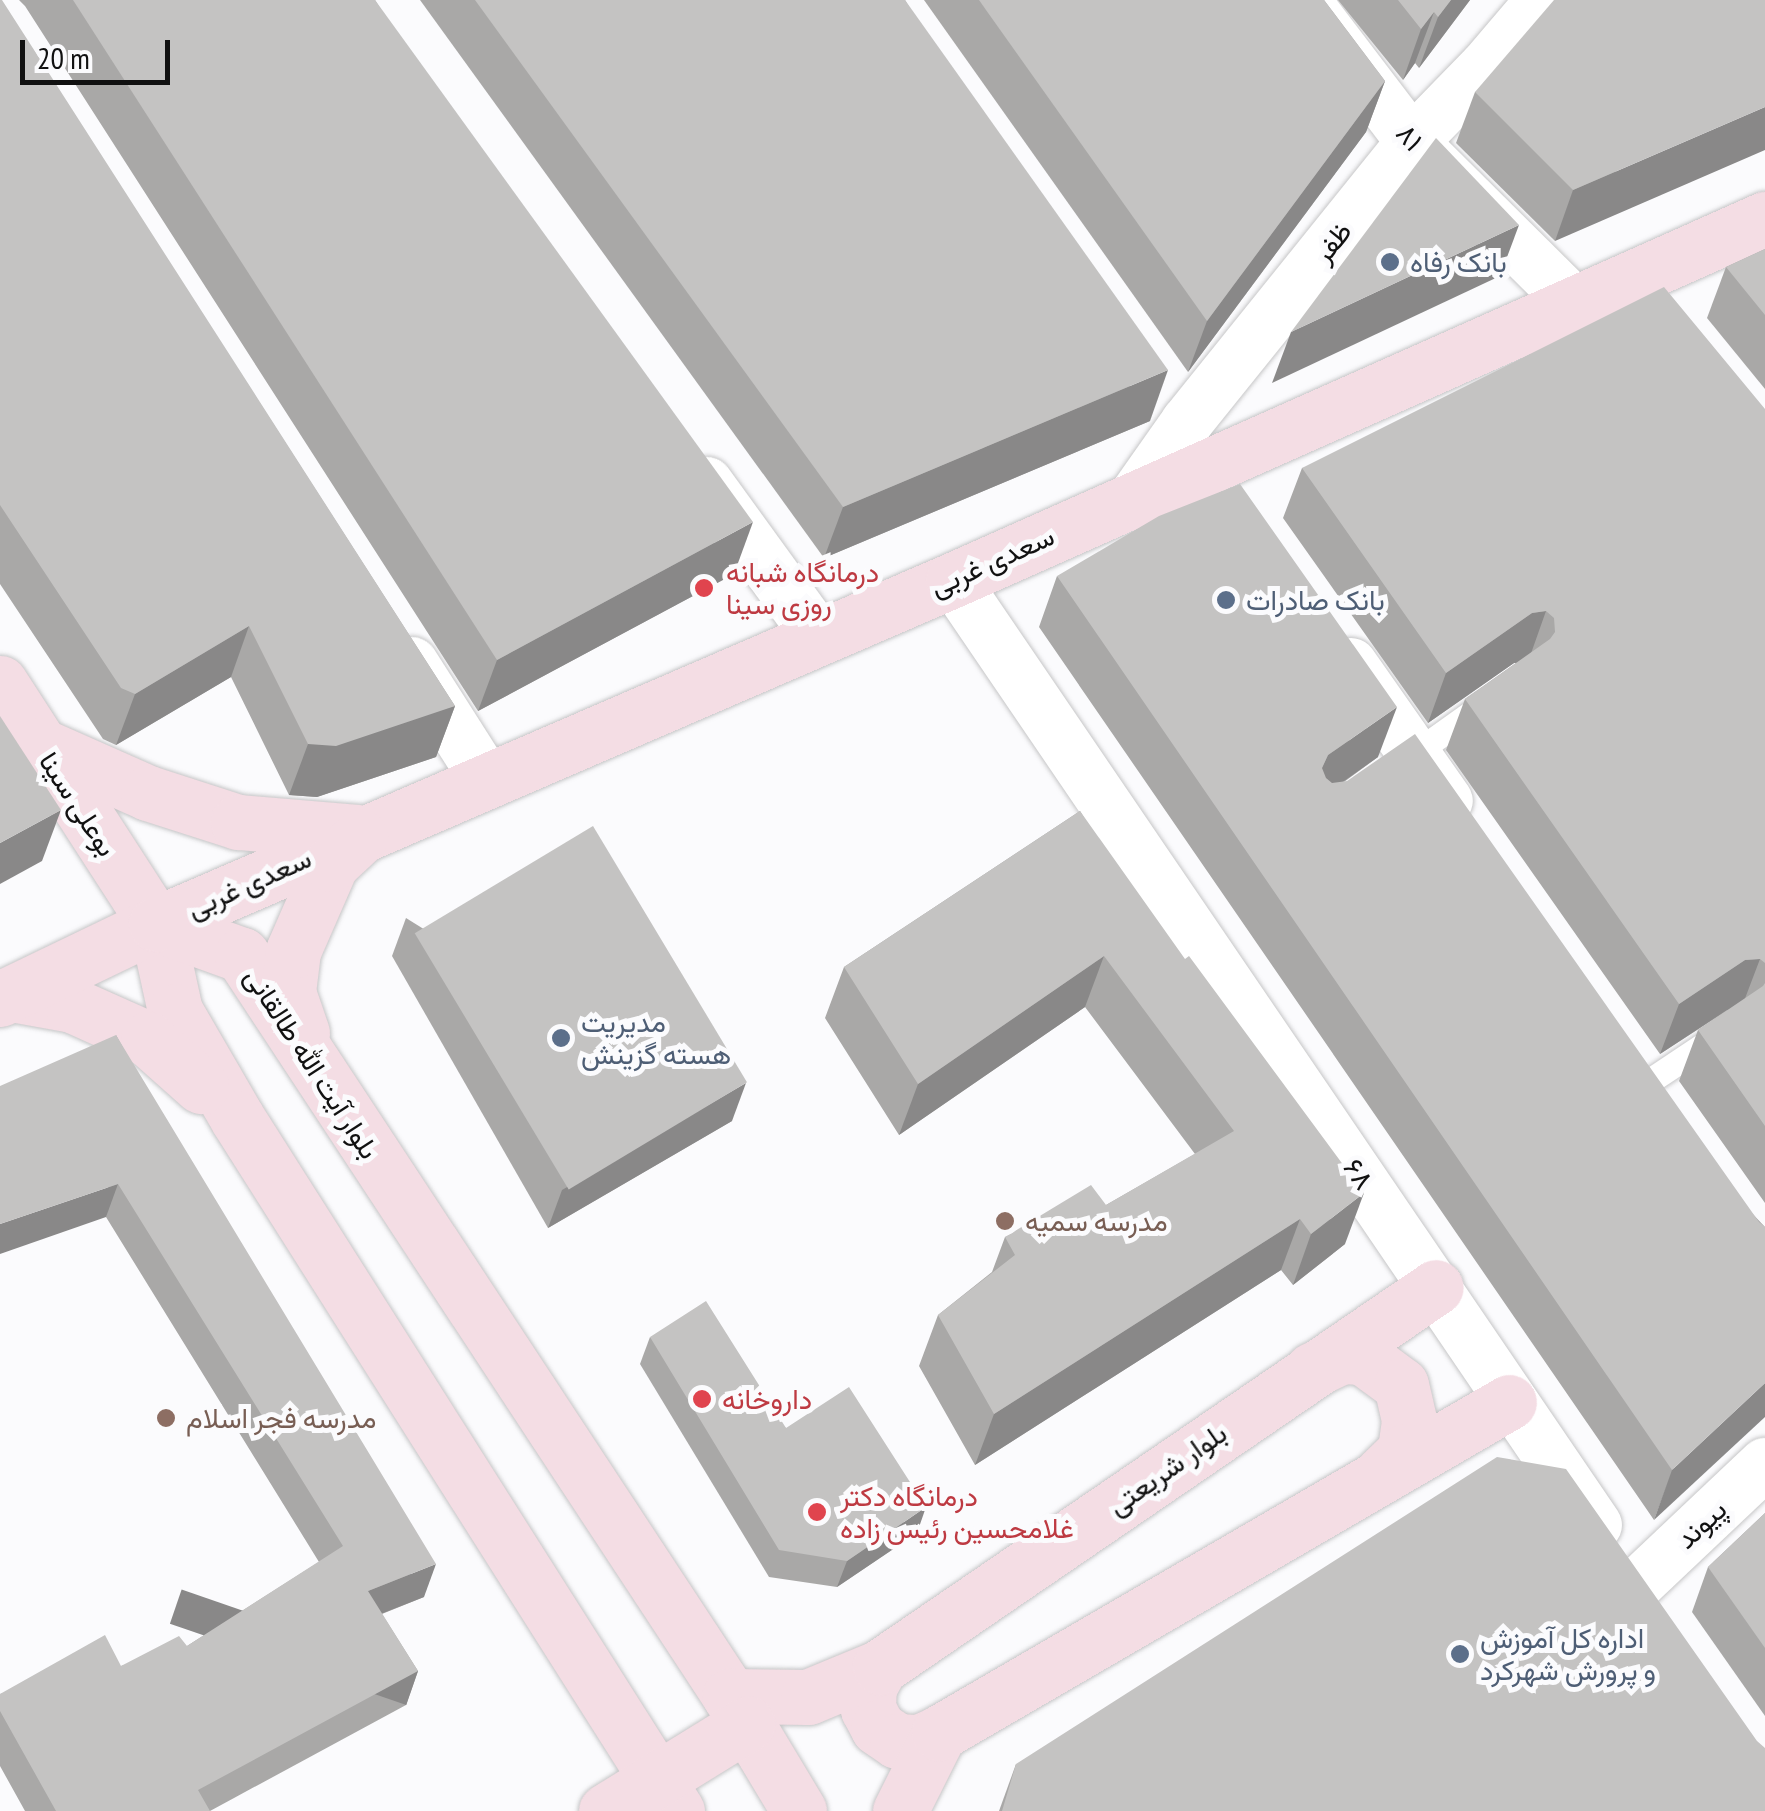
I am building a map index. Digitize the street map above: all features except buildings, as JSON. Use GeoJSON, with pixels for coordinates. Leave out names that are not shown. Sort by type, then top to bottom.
{"type":"FeatureCollection","features":[{"type":"Feature","properties":{"kind":"main road","name":"سعدی غربی"},"geometry":{"type":"LineString","coordinates":[[5,996],[156,924],[817,635],[953,580],[1135,496],[1198,443],[1574,303],[1765,219]]}},
{"type":"Feature","properties":{"kind":"main road","name":"بوعلی سینا"},"geometry":{"type":"LineString","coordinates":[[0,683],[156,924]]}},
{"type":"Feature","properties":{"kind":"main road"},"geometry":{"type":"LineString","coordinates":[[40,745],[148,792],[238,822],[365,833]]}},
{"type":"Feature","properties":{"kind":"main road"},"geometry":{"type":"LineString","coordinates":[[314,1069],[288,992],[294,952],[331,864],[365,833]]}},
{"type":"Feature","properties":{"kind":"main road"},"geometry":{"type":"LineString","coordinates":[[156,924],[175,1011],[237,1118],[667,1795]]}},
{"type":"Feature","properties":{"kind":"main road","name":"بلوار آیت الله طالقانی"},"geometry":{"type":"LineString","coordinates":[[156,924],[242,954],[738,1710],[799,1811]]}},
{"type":"Feature","properties":{"kind":"main road"},"geometry":{"type":"LineString","coordinates":[[5,996],[72,1005],[148,1038],[237,1118]]}},
{"type":"Feature","properties":{"kind":"main road","name":"بلوار شریعتی"},"geometry":{"type":"LineString","coordinates":[[738,1710],[808,1697],[880,1667],[1436,1286]]}},
{"type":"Feature","properties":{"kind":"main road"},"geometry":{"type":"LineString","coordinates":[[1312,1370],[1342,1356],[1363,1358],[1400,1385],[1409,1421],[1405,1451],[1382,1474]]}},
{"type":"Feature","properties":{"kind":"main road"},"geometry":{"type":"LineString","coordinates":[[880,1667],[869,1687],[868,1709],[878,1728],[898,1740],[919,1742],[1509,1402]]}},
{"type":"Feature","properties":{"kind":"main road"},"geometry":{"type":"LineString","coordinates":[[606,1811],[667,1795],[738,1710]]}},
{"type":"Feature","properties":{"kind":"main road"},"geometry":{"type":"LineString","coordinates":[[900,1811],[939,1733]]}},
{"type":"Feature","properties":{"kind":"street","name":"۸۱"},"geometry":{"type":"LineString","coordinates":[[1304,0],[1412,142],[1574,303]]}},
{"type":"Feature","properties":{"kind":"street","name":"ظفر"},"geometry":{"type":"LineString","coordinates":[[1198,443],[1412,142],[1486,67],[1542,0]]}},
{"type":"Feature","properties":{"kind":"street"},"geometry":{"type":"LineString","coordinates":[[1635,276],[1670,320]]}},
{"type":"Feature","properties":{"kind":"street"},"geometry":{"type":"LineString","coordinates":[[1153,374],[1243,512]]}},
{"type":"Feature","properties":{"kind":"street"},"geometry":{"type":"LineString","coordinates":[[679,444],[817,635]]}},
{"type":"Feature","properties":{"kind":"street","name":"۶۸"},"geometry":{"type":"LineString","coordinates":[[953,580],[1436,1286],[1509,1402],[1670,1630]]}},
{"type":"Feature","properties":{"kind":"street"},"geometry":{"type":"LineString","coordinates":[[1323,625],[1399,764],[1480,848]]}},
{"type":"Feature","properties":{"kind":"street"},"geometry":{"type":"LineString","coordinates":[[389,628],[486,780]]}},
{"type":"Feature","properties":{"kind":"street"},"geometry":{"type":"LineString","coordinates":[[1634,1068],[1678,1130]]}},
{"type":"Feature","properties":{"kind":"street","name":"پیوند"},"geometry":{"type":"LineString","coordinates":[[1638,1584],[1765,1464]]}},
{"type":"Feature","properties":{"kind":"lane"},"geometry":{"type":"LineString","coordinates":[[1399,764],[1506,688]]}},
{"type":"Feature","properties":{"kind":"lane"},"geometry":{"type":"LineString","coordinates":[[1634,1068],[1735,1024]]}},
{"type":"Feature","properties":{"kind":"place","name":"بانک رفاه"},"geometry":{"type":"Point","coordinates":[1390,262]}},
{"type":"Feature","properties":{"kind":"place","name":"درمانگاه شبانه روزی سینا"},"geometry":{"type":"Point","coordinates":[704,588]}},
{"type":"Feature","properties":{"kind":"place","name":"بانک صادرات"},"geometry":{"type":"Point","coordinates":[1226,600]}},
{"type":"Feature","properties":{"kind":"place","name":"مدیریت هسته گزینش"},"geometry":{"type":"Point","coordinates":[561,1038]}},
{"type":"Feature","properties":{"kind":"place","name":"مدرسه سمیه"},"geometry":{"type":"Point","coordinates":[1005,1221]}},
{"type":"Feature","properties":{"kind":"place","name":"داروخانه"},"geometry":{"type":"Point","coordinates":[702,1399]}},
{"type":"Feature","properties":{"kind":"place","name":"مدرسه فجر اسلام"},"geometry":{"type":"Point","coordinates":[166,1418]}},
{"type":"Feature","properties":{"kind":"place","name":"درمانگاه دکتر غلامحسین رئیس زاده"},"geometry":{"type":"Point","coordinates":[817,1512]}},
{"type":"Feature","properties":{"kind":"place","name":"اداره کل آموزش و پرورش شهرکرد"},"geometry":{"type":"Point","coordinates":[1460,1654]}}]}
